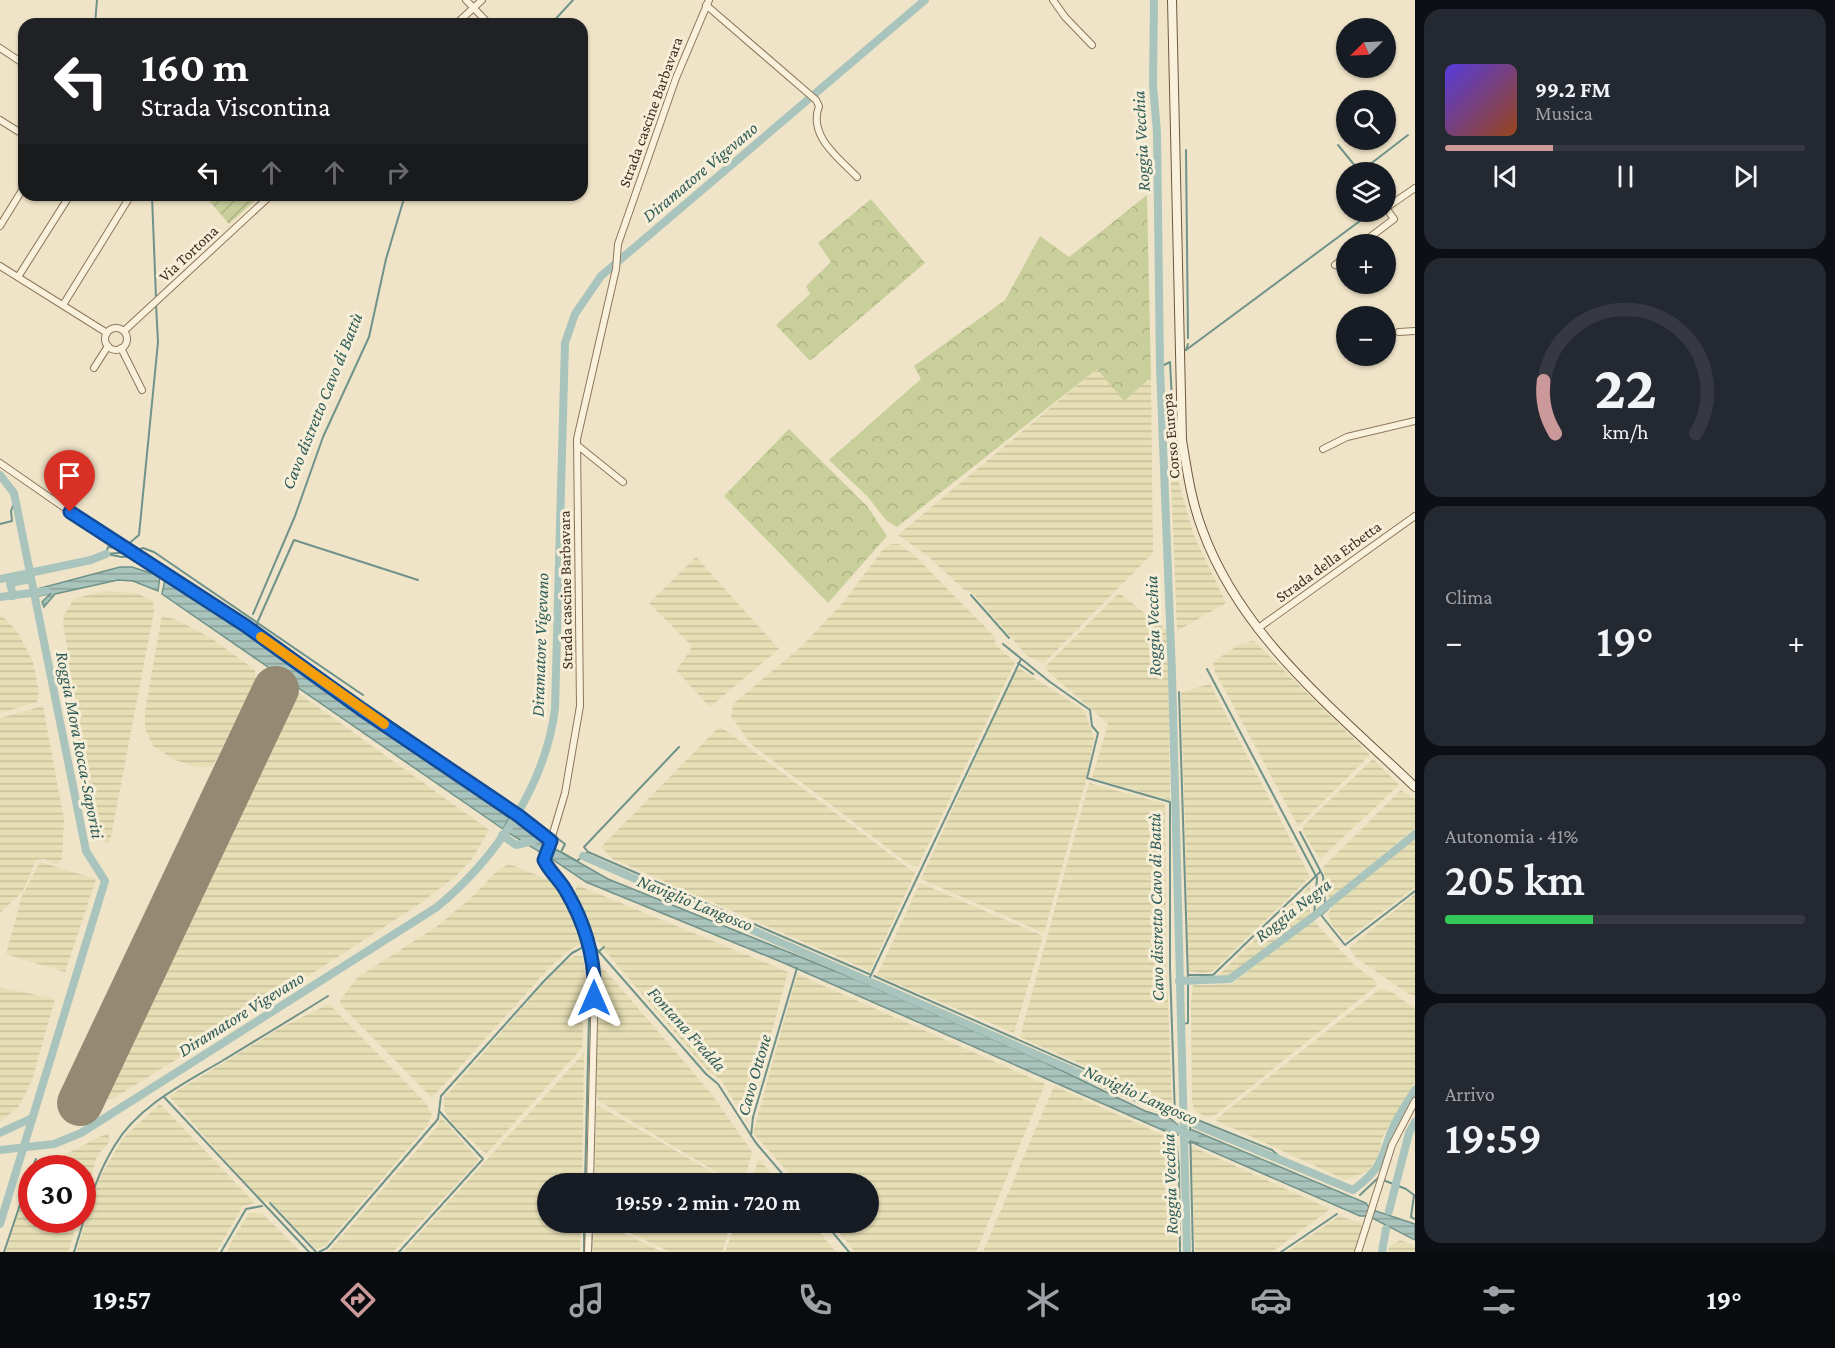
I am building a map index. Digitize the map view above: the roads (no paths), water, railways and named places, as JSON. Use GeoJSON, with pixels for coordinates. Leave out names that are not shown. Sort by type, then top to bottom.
{"type":"FeatureCollection","features":[{"type":"Feature","properties":{"kind":"main road","name":"Corso Europa"},"geometry":{"type":"LineString","coordinates":[[1172,0],[1182,440],[1189,487],[1201,529],[1216,563],[1257,629],[1284,660],[1415,787]]}},
{"type":"Feature","properties":{"kind":"street"},"geometry":{"type":"LineString","coordinates":[[466,0],[483,18]]}},
{"type":"Feature","properties":{"kind":"street"},"geometry":{"type":"LineString","coordinates":[[463,18],[482,0]]}},
{"type":"Feature","properties":{"kind":"street"},"geometry":{"type":"LineString","coordinates":[[1053,0],[1065,17],[1092,45]]}},
{"type":"Feature","properties":{"kind":"street"},"geometry":{"type":"LineString","coordinates":[[707,3],[816,100],[819,106],[814,119],[817,133],[857,177]]}},
{"type":"Feature","properties":{"kind":"street","name":"Strada cascine Barbavara"},"geometry":{"type":"LineString","coordinates":[[590,1173],[595,981],[593,954],[572,902],[547,865],[545,854],[565,793],[580,706],[577,444],[617,256],[634,192],[676,78],[707,3]]}},
{"type":"Feature","properties":{"kind":"street"},"geometry":{"type":"LineString","coordinates":[[0,48],[18,60]]}},
{"type":"Feature","properties":{"kind":"street"},"geometry":{"type":"LineString","coordinates":[[0,120],[18,131]]}},
{"type":"Feature","properties":{"kind":"street"},"geometry":{"type":"LineString","coordinates":[[1374,234],[1394,219],[1386,208],[1415,188]]}},
{"type":"Feature","properties":{"kind":"street"},"geometry":{"type":"LineString","coordinates":[[0,226],[18,197]]}},
{"type":"Feature","properties":{"kind":"street"},"geometry":{"type":"LineString","coordinates":[[18,277],[66,201]]}},
{"type":"Feature","properties":{"kind":"street"},"geometry":{"type":"LineString","coordinates":[[63,305],[127,201]]}},
{"type":"Feature","properties":{"kind":"street","name":"Via Tortona"},"geometry":{"type":"LineString","coordinates":[[124,331],[264,201]]}},
{"type":"Feature","properties":{"kind":"street"},"geometry":{"type":"LineString","coordinates":[[0,266],[107,333]]}},
{"type":"Feature","properties":{"kind":"street"},"geometry":{"type":"LineString","coordinates":[[107,333],[115,328],[124,331],[127,341],[121,348]]}},
{"type":"Feature","properties":{"kind":"street"},"geometry":{"type":"LineString","coordinates":[[1399,332],[1415,331]]}},
{"type":"Feature","properties":{"kind":"street"},"geometry":{"type":"LineString","coordinates":[[94,368],[108,346],[107,333]]}},
{"type":"Feature","properties":{"kind":"street"},"geometry":{"type":"LineString","coordinates":[[108,346],[121,348]]}},
{"type":"Feature","properties":{"kind":"street"},"geometry":{"type":"LineString","coordinates":[[121,348],[142,390]]}},
{"type":"Feature","properties":{"kind":"street"},"geometry":{"type":"LineString","coordinates":[[1323,449],[1356,434],[1415,421]]}},
{"type":"Feature","properties":{"kind":"street"},"geometry":{"type":"LineString","coordinates":[[577,444],[623,482]]}},
{"type":"Feature","properties":{"kind":"street"},"geometry":{"type":"LineString","coordinates":[[0,463],[246,626],[361,709],[551,840]]}},
{"type":"Feature","properties":{"kind":"street","name":"Strada della Erbetta"},"geometry":{"type":"LineString","coordinates":[[1257,629],[1415,516]]}},
{"type":"Feature","properties":{"kind":"street"},"geometry":{"type":"LineString","coordinates":[[1358,1252],[1397,1132],[1415,1101]]}},
{"type":"Feature","properties":{"kind":"street"},"geometry":{"type":"LineString","coordinates":[[588,1252],[589,1233]]}},
{"type":"Feature","properties":{"kind":"water"},"geometry":{"type":"Polygon","coordinates":[[[120,567],[132,567],[160,576],[158,591],[133,581],[118,580],[55,594],[44,607],[42,602],[50,594],[39,596],[37,589],[120,567]]]}},
{"type":"Feature","properties":{"kind":"water"},"geometry":{"type":"Polygon","coordinates":[[[165,579],[250,634],[509,818],[503,829],[162,594],[165,579]]]}},
{"type":"Feature","properties":{"kind":"water"},"geometry":{"type":"Polygon","coordinates":[[[514,821],[547,845],[543,854],[507,832],[514,821]]]}},
{"type":"Feature","properties":{"kind":"water"},"geometry":{"type":"Polygon","coordinates":[[[550,846],[608,879],[860,981],[1038,1059],[1145,1111],[1171,1119],[1178,1125],[1178,1135],[784,963],[586,882],[546,855],[550,846]]]}},
{"type":"Feature","properties":{"kind":"water"},"geometry":{"type":"Polygon","coordinates":[[[1190,1129],[1366,1203],[1370,1209],[1367,1216],[1360,1216],[1195,1144],[1190,1138],[1190,1129]]]}},
{"type":"Feature","properties":{"kind":"water"},"geometry":{"type":"Polygon","coordinates":[[[1373,1210],[1415,1224],[1415,1240],[1370,1217],[1373,1210]]]}},
{"type":"Feature","properties":{"kind":"waterway","name":"Cavo distretto Cavo di Battù"},"geometry":{"type":"LineString","coordinates":[[96,18],[97,0]]}},
{"type":"Feature","properties":{"kind":"waterway","name":"Cavo distretto Cavo di Battù"},"geometry":{"type":"LineString","coordinates":[[556,18],[573,0]]}},
{"type":"Feature","properties":{"kind":"waterway","name":"Diramatore Vigevano"},"geometry":{"type":"LineString","coordinates":[[0,1150],[54,1144],[81,1133],[437,907],[459,888],[498,843],[529,793],[541,766],[555,709],[565,343],[575,314],[601,276],[925,0]]}},
{"type":"Feature","properties":{"kind":"waterway","name":"Roggia Vecchia"},"geometry":{"type":"LineString","coordinates":[[1154,0],[1153,85],[1157,132],[1160,367],[1172,674],[1187,1252]]}},
{"type":"Feature","properties":{"kind":"waterway"},"geometry":{"type":"LineString","coordinates":[[1396,144],[1408,135]]}},
{"type":"Feature","properties":{"kind":"waterway"},"geometry":{"type":"LineString","coordinates":[[1186,150],[1188,338]]}},
{"type":"Feature","properties":{"kind":"waterway"},"geometry":{"type":"LineString","coordinates":[[1342,150],[1360,172],[1389,150]]}},
{"type":"Feature","properties":{"kind":"waterway","name":"Cavo distretto Cavo di Battù"},"geometry":{"type":"LineString","coordinates":[[152,201],[156,298]]}},
{"type":"Feature","properties":{"kind":"waterway","name":"Cavo distretto Cavo di Battù"},"geometry":{"type":"LineString","coordinates":[[253,614],[295,516],[323,437],[369,337],[386,259],[403,201]]}},
{"type":"Feature","properties":{"kind":"waterway"},"geometry":{"type":"LineString","coordinates":[[1186,350],[1359,222]]}},
{"type":"Feature","properties":{"kind":"waterway","name":"Cavo distretto Cavo di Battù"},"geometry":{"type":"LineString","coordinates":[[126,546],[139,535],[158,342],[156,304]]}},
{"type":"Feature","properties":{"kind":"waterway"},"geometry":{"type":"LineString","coordinates":[[1186,350],[1188,344]]}},
{"type":"Feature","properties":{"kind":"waterway"},"geometry":{"type":"LineString","coordinates":[[1160,367],[1170,362],[1175,459]]}},
{"type":"Feature","properties":{"kind":"waterway","name":"Roggia Mora Rocca-Saporiti"},"geometry":{"type":"LineString","coordinates":[[0,475],[14,493],[86,851],[105,881],[0,1224]]}},
{"type":"Feature","properties":{"kind":"waterway"},"geometry":{"type":"LineString","coordinates":[[0,524],[12,521],[11,511],[15,501]]}},
{"type":"Feature","properties":{"kind":"waterway","name":"Cavo distretto Cavo di Battù"},"geometry":{"type":"LineString","coordinates":[[258,621],[294,540],[418,580]]}},
{"type":"Feature","properties":{"kind":"waterway","name":"Cavo distretto Cavo di Battù"},"geometry":{"type":"LineString","coordinates":[[106,554],[108,547],[122,549]]}},
{"type":"Feature","properties":{"kind":"waterway","name":"Cavo distretto Cavo di Battù"},"geometry":{"type":"LineString","coordinates":[[135,551],[143,548],[154,552],[363,695]]}},
{"type":"Feature","properties":{"kind":"waterway","name":"Cavo distretto Cavo di Battù"},"geometry":{"type":"LineString","coordinates":[[106,554],[129,552]]}},
{"type":"Feature","properties":{"kind":"waterway","name":"Cavo distretto Cavo di Battù"},"geometry":{"type":"LineString","coordinates":[[106,554],[122,557],[135,556]]}},
{"type":"Feature","properties":{"kind":"waterway","name":"Cavo distretto Cavo di Battù"},"geometry":{"type":"LineString","coordinates":[[34,572],[91,560],[106,554]]}},
{"type":"Feature","properties":{"kind":"waterway","name":"Cavo distretto Cavo di Battù"},"geometry":{"type":"LineString","coordinates":[[140,555],[145,554],[256,627],[257,624]]}},
{"type":"Feature","properties":{"kind":"waterway"},"geometry":{"type":"LineString","coordinates":[[0,579],[25,574]]}},
{"type":"Feature","properties":{"kind":"waterway"},"geometry":{"type":"LineString","coordinates":[[13,596],[10,583],[31,579]]}},
{"type":"Feature","properties":{"kind":"waterway","name":"Naviglio Langosco"},"geometry":{"type":"LineString","coordinates":[[0,597],[46,591]]}},
{"type":"Feature","properties":{"kind":"waterway","name":"Cavo distretto Cavo di Battù"},"geometry":{"type":"LineString","coordinates":[[971,595],[1009,638]]}},
{"type":"Feature","properties":{"kind":"waterway"},"geometry":{"type":"LineString","coordinates":[[256,627],[511,805]]}},
{"type":"Feature","properties":{"kind":"waterway","name":"Cavo distretto Cavo di Battù"},"geometry":{"type":"LineString","coordinates":[[1003,644],[1050,682],[1090,710],[1092,726],[1098,733],[1087,778],[1170,802],[1170,968],[1175,1116]]}},
{"type":"Feature","properties":{"kind":"waterway","name":"Cavo distretto Cavo di Battù"},"geometry":{"type":"LineString","coordinates":[[869,979],[1021,659]]}},
{"type":"Feature","properties":{"kind":"waterway"},"geometry":{"type":"LineString","coordinates":[[1018,663],[1033,674]]}},
{"type":"Feature","properties":{"kind":"waterway"},"geometry":{"type":"LineString","coordinates":[[1207,669],[1317,878],[1314,916]]}},
{"type":"Feature","properties":{"kind":"waterway"},"geometry":{"type":"LineString","coordinates":[[1179,692],[1188,979],[1188,1023],[1182,1024]]}},
{"type":"Feature","properties":{"kind":"waterway","name":"Cavo distretto Cavo di Battù"},"geometry":{"type":"LineString","coordinates":[[588,852],[584,847],[679,747]]}},
{"type":"Feature","properties":{"kind":"waterway"},"geometry":{"type":"LineString","coordinates":[[525,814],[565,844],[561,852]]}},
{"type":"Feature","properties":{"kind":"waterway"},"geometry":{"type":"LineString","coordinates":[[1300,832],[1323,876],[1325,904],[1328,909],[1321,915],[1345,945],[1415,891]]}},
{"type":"Feature","properties":{"kind":"waterway","name":"Roggia Negra"},"geometry":{"type":"LineString","coordinates":[[1179,981],[1230,979],[1314,916],[1415,834]]}},
{"type":"Feature","properties":{"kind":"waterway"},"geometry":{"type":"LineString","coordinates":[[502,835],[516,845],[533,841]]}},
{"type":"Feature","properties":{"kind":"waterway","name":"Cavo distretto Cavo di Battù"},"geometry":{"type":"LineString","coordinates":[[561,852],[577,861],[588,852]]}},
{"type":"Feature","properties":{"kind":"waterway","name":"Cavo distretto Cavo di Battù"},"geometry":{"type":"LineString","coordinates":[[588,852],[869,974]]}},
{"type":"Feature","properties":{"kind":"waterway","name":"Cavo distretto Cavo di Battù"},"geometry":{"type":"LineString","coordinates":[[583,856],[1177,1116]]}},
{"type":"Feature","properties":{"kind":"waterway"},"geometry":{"type":"LineString","coordinates":[[1188,975],[1213,975],[1320,872]]}},
{"type":"Feature","properties":{"kind":"waterway"},"geometry":{"type":"LineString","coordinates":[[319,1252],[327,1248],[438,1119],[441,1096],[544,981],[572,953],[587,945]]}},
{"type":"Feature","properties":{"kind":"waterway","name":"Fontana Fredda"},"geometry":{"type":"LineString","coordinates":[[594,946],[706,1074],[718,1084],[756,1143],[782,1173]]}},
{"type":"Feature","properties":{"kind":"waterway","name":"Fontana Fredda"},"geometry":{"type":"LineString","coordinates":[[585,947],[590,975],[585,1173]]}},
{"type":"Feature","properties":{"kind":"waterway","name":"Fontana Fredda"},"geometry":{"type":"LineString","coordinates":[[597,953],[604,947]]}},
{"type":"Feature","properties":{"kind":"waterway","name":"Cavo Ottone"},"geometry":{"type":"LineString","coordinates":[[751,1136],[753,1117],[797,968]]}},
{"type":"Feature","properties":{"kind":"waterway","name":"Cavo distretto Cavo di Battù"},"geometry":{"type":"LineString","coordinates":[[874,976],[1175,1109]]}},
{"type":"Feature","properties":{"kind":"waterway"},"geometry":{"type":"LineString","coordinates":[[74,1252],[101,1170],[115,1145],[136,1119],[178,1087],[328,996]]}},
{"type":"Feature","properties":{"kind":"waterway","name":"Cavo distretto Cavo di Battù"},"geometry":{"type":"LineString","coordinates":[[1189,1122],[1353,1190],[1369,1176],[1382,1158],[1393,1126],[1415,1090]]}},
{"type":"Feature","properties":{"kind":"waterway"},"geometry":{"type":"LineString","coordinates":[[164,1097],[309,1252]]}},
{"type":"Feature","properties":{"kind":"waterway"},"geometry":{"type":"LineString","coordinates":[[399,1252],[483,1159],[439,1111]]}},
{"type":"Feature","properties":{"kind":"waterway"},"geometry":{"type":"LineString","coordinates":[[1183,1114],[1272,1150],[1285,1162]]}},
{"type":"Feature","properties":{"kind":"waterway"},"geometry":{"type":"LineString","coordinates":[[0,1133],[32,1118]]}},
{"type":"Feature","properties":{"kind":"waterway"},"geometry":{"type":"LineString","coordinates":[[1389,1211],[1409,1133],[1415,1122]]}},
{"type":"Feature","properties":{"kind":"waterway"},"geometry":{"type":"LineString","coordinates":[[1190,1123],[1193,1252]]}},
{"type":"Feature","properties":{"kind":"waterway","name":"Naviglio Langosco"},"geometry":{"type":"LineString","coordinates":[[1170,1126],[1194,1137]]}},
{"type":"Feature","properties":{"kind":"waterway"},"geometry":{"type":"LineString","coordinates":[[1175,1131],[1179,1166],[1180,1252]]}},
{"type":"Feature","properties":{"kind":"waterway"},"geometry":{"type":"LineString","coordinates":[[1183,1142],[1198,1143]]}},
{"type":"Feature","properties":{"kind":"waterway","name":"Cavo Ottone"},"geometry":{"type":"LineString","coordinates":[[1360,1195],[1378,1178],[1406,1189],[1414,1195],[1411,1217],[1415,1219]]}},
{"type":"Feature","properties":{"kind":"waterway"},"geometry":{"type":"LineString","coordinates":[[270,1203],[316,1252]]}},
{"type":"Feature","properties":{"kind":"waterway"},"geometry":{"type":"LineString","coordinates":[[221,1252],[246,1209],[262,1206]]}},
{"type":"Feature","properties":{"kind":"waterway"},"geometry":{"type":"LineString","coordinates":[[4,1252],[18,1210]]}},
{"type":"Feature","properties":{"kind":"waterway","name":"Cavo Ottone"},"geometry":{"type":"LineString","coordinates":[[1281,1252],[1337,1214]]}},
{"type":"Feature","properties":{"kind":"waterway"},"geometry":{"type":"LineString","coordinates":[[1382,1252],[1386,1229]]}},
{"type":"Feature","properties":{"kind":"waterway","name":"Fontana Fredda"},"geometry":{"type":"LineString","coordinates":[[584,1233],[584,1252]]}},
{"type":"Feature","properties":{"kind":"waterway"},"geometry":{"type":"LineString","coordinates":[[591,1252],[592,1233]]}},
{"type":"Feature","properties":{"kind":"waterway","name":"Cavo Ottone"},"geometry":{"type":"LineString","coordinates":[[833,1233],[849,1252]]}}]}
